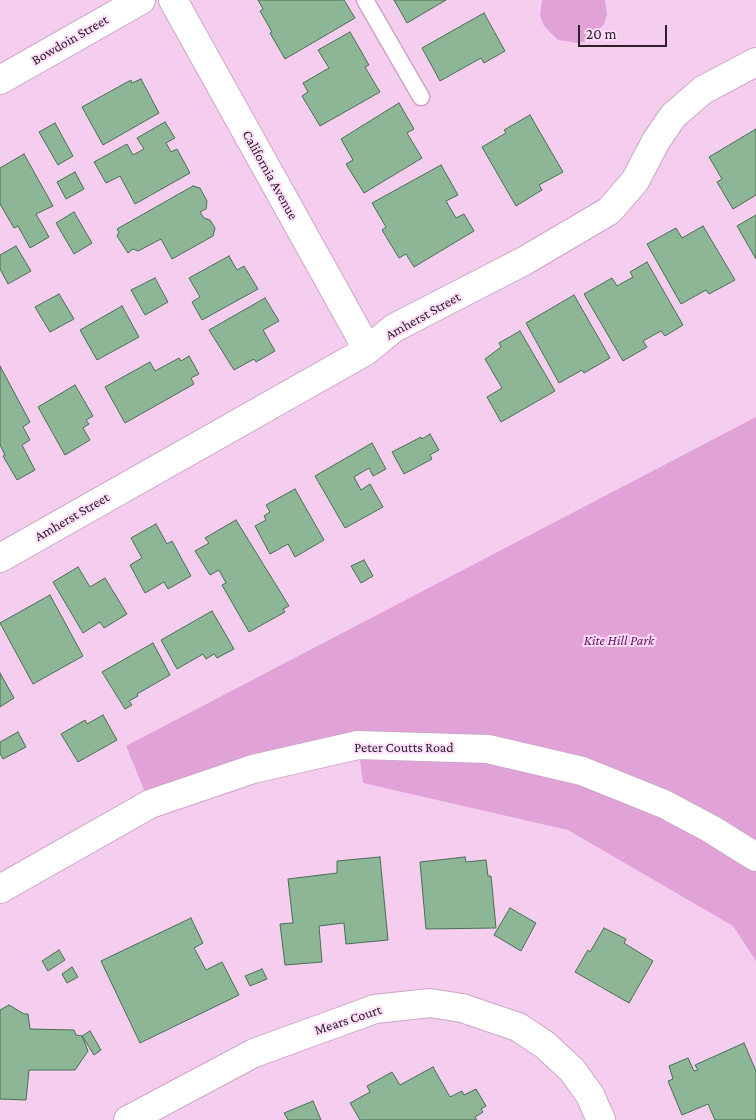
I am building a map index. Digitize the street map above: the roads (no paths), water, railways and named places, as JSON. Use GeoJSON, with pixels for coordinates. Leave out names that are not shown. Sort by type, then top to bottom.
{"type":"FeatureCollection","features":[{"type":"Feature","properties":{"kind":"street","name":"Bowdoin Street"},"geometry":{"type":"LineString","coordinates":[[0,80],[141,0]]}},
{"type":"Feature","properties":{"kind":"street","name":"California Avenue"},"geometry":{"type":"LineString","coordinates":[[172,0],[360,336],[366,351]]}},
{"type":"Feature","properties":{"kind":"street","name":"Amherst Street"},"geometry":{"type":"LineString","coordinates":[[0,558],[366,351],[394,328],[524,261],[609,211],[635,182],[656,141],[673,116],[703,90],[756,62]]}},
{"type":"Feature","properties":{"kind":"street","name":"Peter Coutts Road"},"geometry":{"type":"LineString","coordinates":[[0,889],[150,804],[253,769],[358,745],[488,749],[582,771],[664,804],[711,828],[756,857]]}},
{"type":"Feature","properties":{"kind":"street","name":"Mears Court"},"geometry":{"type":"LineString","coordinates":[[128,1120],[254,1053],[375,1009],[406,1004],[430,1003],[462,1008],[518,1027],[545,1045],[572,1070],[590,1095],[600,1120]]}},
{"type":"Feature","properties":{"kind":"lane"},"geometry":{"type":"LineString","coordinates":[[365,0],[421,97]]}},
{"type":"Feature","properties":{"kind":"park label","name":"Kite Hill Park"},"geometry":{"type":"Point","coordinates":[619,641]}}]}
